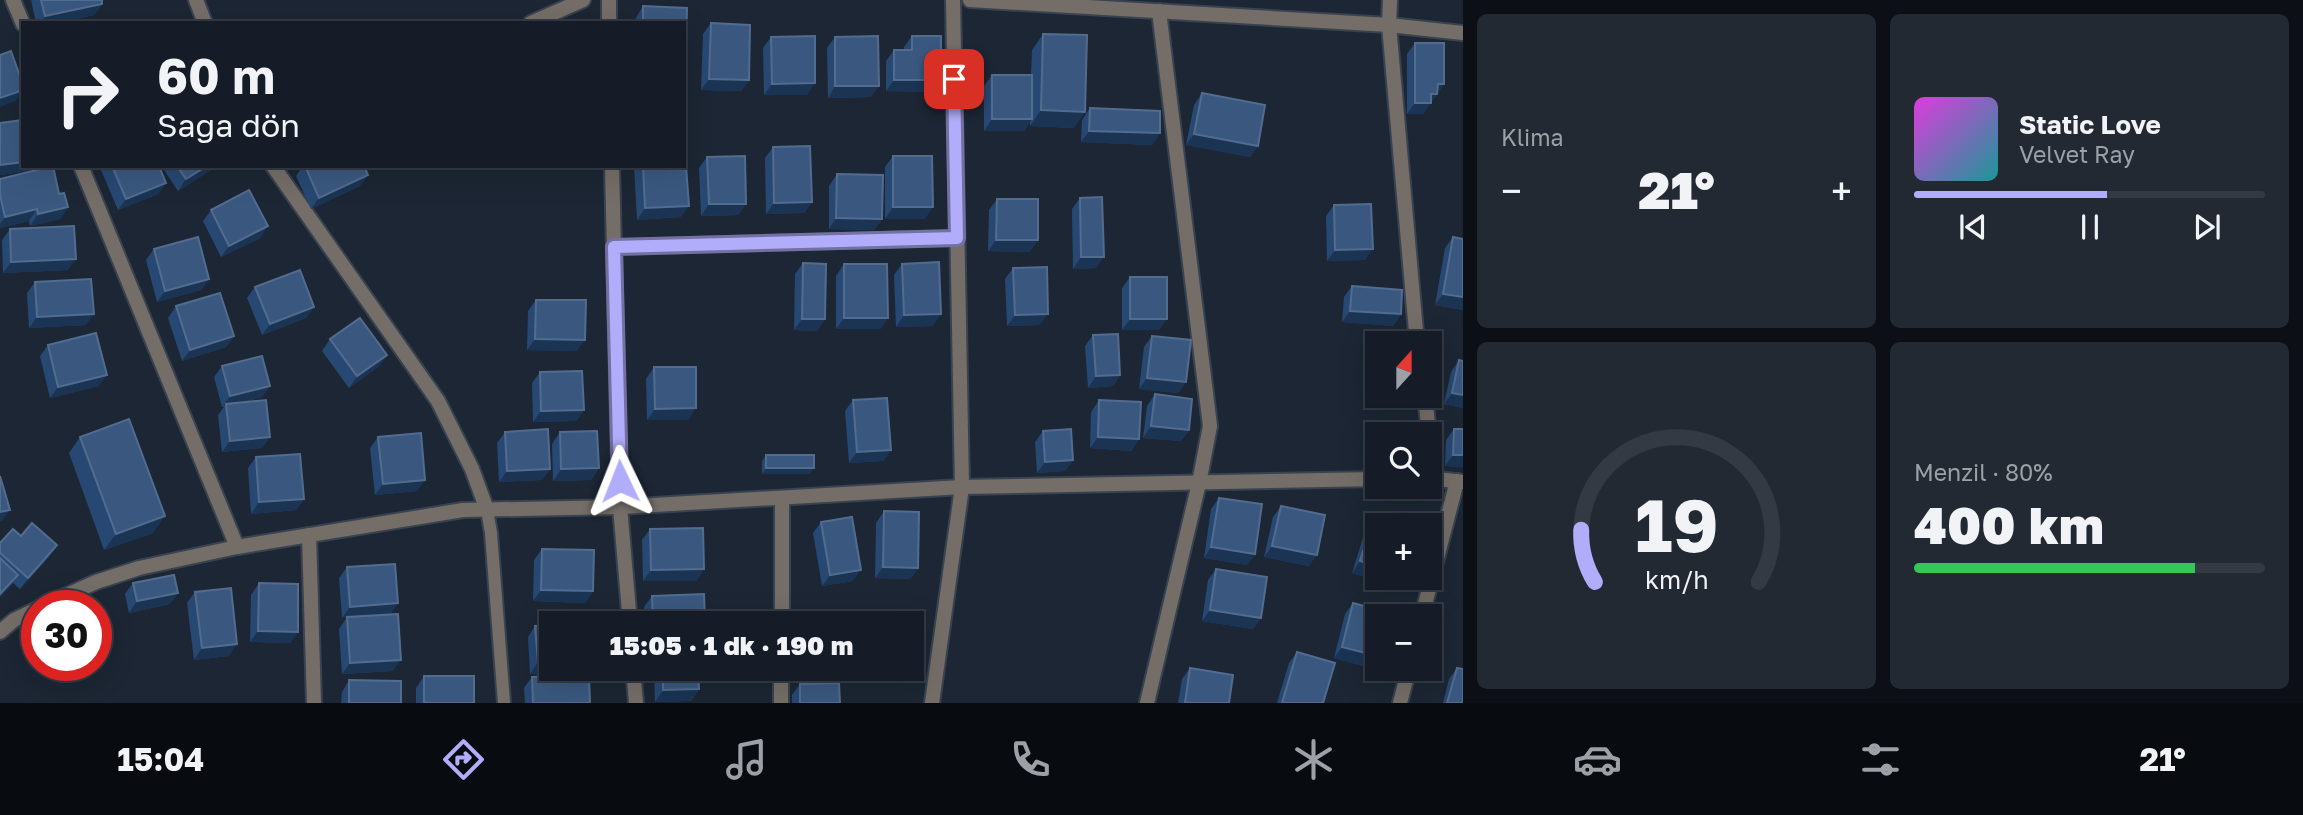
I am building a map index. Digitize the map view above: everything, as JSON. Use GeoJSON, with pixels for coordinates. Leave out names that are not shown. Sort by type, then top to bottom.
{"type":"FeatureCollection","features":[{"type":"Feature","properties":{"kind":"street"},"geometry":{"type":"LineString","coordinates":[[13,0],[22,21]]}},
{"type":"Feature","properties":{"kind":"street"},"geometry":{"type":"LineString","coordinates":[[196,0],[204,21]]}},
{"type":"Feature","properties":{"kind":"street"},"geometry":{"type":"LineString","coordinates":[[536,21],[583,0]]}},
{"type":"Feature","properties":{"kind":"street"},"geometry":{"type":"LineString","coordinates":[[609,0],[609,21]]}},
{"type":"Feature","properties":{"kind":"street"},"geometry":{"type":"LineString","coordinates":[[932,703],[962,488],[953,0]]}},
{"type":"Feature","properties":{"kind":"street"},"geometry":{"type":"LineString","coordinates":[[970,0],[1075,3],[1159,11],[1389,25],[1463,33]]}},
{"type":"Feature","properties":{"kind":"street"},"geometry":{"type":"LineString","coordinates":[[1390,0],[1389,25],[1416,331]]}},
{"type":"Feature","properties":{"kind":"street"},"geometry":{"type":"LineString","coordinates":[[1147,703],[1210,426],[1159,11]]}},
{"type":"Feature","properties":{"kind":"street"},"geometry":{"type":"LineString","coordinates":[[82,168],[237,547]]}},
{"type":"Feature","properties":{"kind":"street"},"geometry":{"type":"LineString","coordinates":[[274,168],[438,401],[472,469],[486,510]]}},
{"type":"Feature","properties":{"kind":"street"},"geometry":{"type":"LineString","coordinates":[[612,168],[620,507],[628,611]]}},
{"type":"Feature","properties":{"kind":"street"},"geometry":{"type":"LineString","coordinates":[[614,247],[957,238]]}},
{"type":"Feature","properties":{"kind":"street"},"geometry":{"type":"LineString","coordinates":[[78,590],[139,568],[237,547],[463,510],[620,507],[962,488],[1365,479]]}},
{"type":"Feature","properties":{"kind":"street"},"geometry":{"type":"LineString","coordinates":[[1425,604],[1460,481],[1442,479]]}},
{"type":"Feature","properties":{"kind":"street"},"geometry":{"type":"LineString","coordinates":[[782,498],[782,611]]}},
{"type":"Feature","properties":{"kind":"street"},"geometry":{"type":"LineString","coordinates":[[309,535],[314,703]]}},
{"type":"Feature","properties":{"kind":"street"},"geometry":{"type":"LineString","coordinates":[[0,632],[21,617]]}},
{"type":"Feature","properties":{"kind":"street"},"geometry":{"type":"LineString","coordinates":[[634,681],[636,703]]}},
{"type":"Feature","properties":{"kind":"street"},"geometry":{"type":"LineString","coordinates":[[781,681],[781,703]]}},
{"type":"Feature","properties":{"kind":"street"},"geometry":{"type":"LineString","coordinates":[[1399,703],[1405,681]]}},
{"type":"Feature","properties":{"kind":"lane"},"geometry":{"type":"LineString","coordinates":[[486,510],[491,533],[504,703]]}},
{"type":"Feature","properties":{"kind":"building"},"geometry":{"type":"Polygon","coordinates":[[[41,0],[102,0],[102,4],[45,16],[41,0]]]}},
{"type":"Feature","properties":{"kind":"building"},"geometry":{"type":"Polygon","coordinates":[[[643,6],[687,8],[686,51],[686,21],[643,21],[643,6]]]}},
{"type":"Feature","properties":{"kind":"building"},"geometry":{"type":"Polygon","coordinates":[[[711,23],[750,25],[749,80],[709,79],[711,23]]]}},
{"type":"Feature","properties":{"kind":"building"},"geometry":{"type":"Polygon","coordinates":[[[1043,34],[1087,35],[1085,112],[1041,110],[1043,34]]]}},
{"type":"Feature","properties":{"kind":"building"},"geometry":{"type":"Polygon","coordinates":[[[815,36],[815,83],[772,84],[771,37],[815,36]]]}},
{"type":"Feature","properties":{"kind":"building"},"geometry":{"type":"Polygon","coordinates":[[[878,36],[879,86],[835,86],[835,37],[878,36]]]}},
{"type":"Feature","properties":{"kind":"building"},"geometry":{"type":"Polygon","coordinates":[[[912,36],[941,36],[941,80],[894,80],[894,50],[912,50],[912,36]]]}},
{"type":"Feature","properties":{"kind":"building"},"geometry":{"type":"Polygon","coordinates":[[[1415,43],[1444,43],[1444,84],[1438,84],[1437,94],[1431,94],[1431,103],[1415,103],[1415,43]]]}},
{"type":"Feature","properties":{"kind":"building"},"geometry":{"type":"Polygon","coordinates":[[[11,51],[21,79],[21,91],[0,98],[0,55],[11,51]]]}},
{"type":"Feature","properties":{"kind":"building"},"geometry":{"type":"Polygon","coordinates":[[[992,75],[1032,75],[1032,119],[992,119],[992,75]]]}},
{"type":"Feature","properties":{"kind":"building"},"geometry":{"type":"Polygon","coordinates":[[[1202,93],[1265,105],[1258,146],[1194,134],[1202,93]]]}},
{"type":"Feature","properties":{"kind":"building"},"geometry":{"type":"Polygon","coordinates":[[[1090,108],[1160,111],[1160,133],[1089,131],[1090,108]]]}},
{"type":"Feature","properties":{"kind":"building"},"geometry":{"type":"Polygon","coordinates":[[[21,120],[21,162],[0,165],[0,123],[21,120]]]}},
{"type":"Feature","properties":{"kind":"building"},"geometry":{"type":"Polygon","coordinates":[[[810,146],[812,202],[774,203],[773,147],[810,146]]]}},
{"type":"Feature","properties":{"kind":"building"},"geometry":{"type":"Polygon","coordinates":[[[745,156],[746,204],[709,204],[707,157],[745,156]]]}},
{"type":"Feature","properties":{"kind":"building"},"geometry":{"type":"Polygon","coordinates":[[[893,156],[932,156],[933,207],[893,207],[893,156]]]}},
{"type":"Feature","properties":{"kind":"building"},"geometry":{"type":"Polygon","coordinates":[[[686,166],[689,206],[645,208],[643,168],[686,168],[686,166]]]}},
{"type":"Feature","properties":{"kind":"building"},"geometry":{"type":"Polygon","coordinates":[[[53,168],[59,194],[64,193],[68,207],[38,214],[37,209],[5,217],[0,179],[53,168]]]}},
{"type":"Feature","properties":{"kind":"building"},"geometry":{"type":"Polygon","coordinates":[[[113,168],[160,168],[166,183],[126,199],[113,168]]]}},
{"type":"Feature","properties":{"kind":"building"},"geometry":{"type":"Polygon","coordinates":[[[178,168],[204,168],[186,179],[178,168]]]}},
{"type":"Feature","properties":{"kind":"building"},"geometry":{"type":"Polygon","coordinates":[[[306,168],[365,168],[368,175],[319,198],[306,168]]]}},
{"type":"Feature","properties":{"kind":"building"},"geometry":{"type":"Polygon","coordinates":[[[837,174],[883,175],[882,219],[836,218],[837,174]]]}},
{"type":"Feature","properties":{"kind":"building"},"geometry":{"type":"Polygon","coordinates":[[[249,190],[268,226],[229,246],[211,210],[249,190]]]}},
{"type":"Feature","properties":{"kind":"building"},"geometry":{"type":"Polygon","coordinates":[[[1102,197],[1104,257],[1081,257],[1080,198],[1102,197]]]}},
{"type":"Feature","properties":{"kind":"building"},"geometry":{"type":"Polygon","coordinates":[[[997,199],[1038,199],[1038,240],[996,240],[997,199]]]}},
{"type":"Feature","properties":{"kind":"building"},"geometry":{"type":"Polygon","coordinates":[[[1371,204],[1373,249],[1335,250],[1334,205],[1371,204]]]}},
{"type":"Feature","properties":{"kind":"building"},"geometry":{"type":"Polygon","coordinates":[[[74,226],[76,259],[11,262],[10,229],[74,226]]]}},
{"type":"Feature","properties":{"kind":"building"},"geometry":{"type":"Polygon","coordinates":[[[198,237],[209,279],[165,291],[154,249],[198,237]]]}},
{"type":"Feature","properties":{"kind":"building"},"geometry":{"type":"Polygon","coordinates":[[[1453,237],[1463,239],[1463,297],[1443,294],[1453,237]]]}},
{"type":"Feature","properties":{"kind":"building"},"geometry":{"type":"Polygon","coordinates":[[[939,262],[941,314],[904,315],[902,264],[939,262]]]}},
{"type":"Feature","properties":{"kind":"building"},"geometry":{"type":"Polygon","coordinates":[[[803,263],[826,264],[825,319],[802,319],[803,263]]]}},
{"type":"Feature","properties":{"kind":"building"},"geometry":{"type":"Polygon","coordinates":[[[844,264],[887,264],[888,318],[844,318],[844,264]]]}},
{"type":"Feature","properties":{"kind":"building"},"geometry":{"type":"Polygon","coordinates":[[[1047,267],[1048,314],[1015,315],[1013,268],[1047,267]]]}},
{"type":"Feature","properties":{"kind":"building"},"geometry":{"type":"Polygon","coordinates":[[[300,270],[314,307],[270,324],[255,287],[300,270]]]}},
{"type":"Feature","properties":{"kind":"building"},"geometry":{"type":"Polygon","coordinates":[[[1130,277],[1167,277],[1167,319],[1130,319],[1130,277]]]}},
{"type":"Feature","properties":{"kind":"building"},"geometry":{"type":"Polygon","coordinates":[[[91,279],[94,314],[37,317],[35,282],[91,279]]]}},
{"type":"Feature","properties":{"kind":"building"},"geometry":{"type":"Polygon","coordinates":[[[1352,286],[1402,290],[1401,314],[1350,311],[1352,286]]]}},
{"type":"Feature","properties":{"kind":"building"},"geometry":{"type":"Polygon","coordinates":[[[220,293],[234,336],[190,350],[176,306],[220,293]]]}},
{"type":"Feature","properties":{"kind":"building"},"geometry":{"type":"Polygon","coordinates":[[[536,300],[586,300],[585,340],[535,339],[536,300]]]}},
{"type":"Feature","properties":{"kind":"building"},"geometry":{"type":"Polygon","coordinates":[[[360,318],[387,355],[357,376],[330,339],[360,318]]]}},
{"type":"Feature","properties":{"kind":"building"},"geometry":{"type":"Polygon","coordinates":[[[96,333],[107,375],[58,387],[48,345],[96,333]]]}},
{"type":"Feature","properties":{"kind":"building"},"geometry":{"type":"Polygon","coordinates":[[[1118,334],[1120,375],[1096,376],[1093,335],[1118,334]]]}},
{"type":"Feature","properties":{"kind":"building"},"geometry":{"type":"Polygon","coordinates":[[[1152,336],[1191,340],[1186,382],[1147,378],[1152,336]]]}},
{"type":"Feature","properties":{"kind":"building"},"geometry":{"type":"Polygon","coordinates":[[[262,356],[270,386],[230,396],[222,366],[262,356]]]}},
{"type":"Feature","properties":{"kind":"building"},"geometry":{"type":"Polygon","coordinates":[[[1459,360],[1463,361],[1463,395],[1452,393],[1459,360]]]}},
{"type":"Feature","properties":{"kind":"building"},"geometry":{"type":"Polygon","coordinates":[[[654,367],[696,367],[696,408],[655,409],[654,367]]]}},
{"type":"Feature","properties":{"kind":"building"},"geometry":{"type":"Polygon","coordinates":[[[582,371],[584,410],[541,411],[540,372],[582,371]]]}},
{"type":"Feature","properties":{"kind":"building"},"geometry":{"type":"Polygon","coordinates":[[[1155,394],[1192,399],[1189,430],[1151,426],[1155,394]]]}},
{"type":"Feature","properties":{"kind":"building"},"geometry":{"type":"Polygon","coordinates":[[[887,398],[891,450],[857,452],[853,400],[887,398]]]}},
{"type":"Feature","properties":{"kind":"building"},"geometry":{"type":"Polygon","coordinates":[[[266,400],[270,437],[230,441],[226,404],[266,400]]]}},
{"type":"Feature","properties":{"kind":"building"},"geometry":{"type":"Polygon","coordinates":[[[1099,400],[1141,402],[1139,439],[1098,437],[1099,400]]]}},
{"type":"Feature","properties":{"kind":"building"},"geometry":{"type":"Polygon","coordinates":[[[129,419],[165,516],[116,534],[80,437],[129,419]]]}},
{"type":"Feature","properties":{"kind":"building"},"geometry":{"type":"Polygon","coordinates":[[[548,429],[550,469],[507,471],[505,432],[548,429]]]}},
{"type":"Feature","properties":{"kind":"building"},"geometry":{"type":"Polygon","coordinates":[[[1071,429],[1073,460],[1045,462],[1043,431],[1071,429]]]}},
{"type":"Feature","properties":{"kind":"building"},"geometry":{"type":"Polygon","coordinates":[[[1454,429],[1463,429],[1463,455],[1453,455],[1454,429]]]}},
{"type":"Feature","properties":{"kind":"building"},"geometry":{"type":"Polygon","coordinates":[[[597,431],[599,468],[561,469],[560,432],[597,431]]]}},
{"type":"Feature","properties":{"kind":"building"},"geometry":{"type":"Polygon","coordinates":[[[421,433],[425,480],[383,484],[378,437],[421,433]]]}},
{"type":"Feature","properties":{"kind":"building"},"geometry":{"type":"Polygon","coordinates":[[[300,454],[304,499],[259,502],[256,457],[300,454]]]}},
{"type":"Feature","properties":{"kind":"building"},"geometry":{"type":"Polygon","coordinates":[[[766,455],[814,455],[814,468],[766,468],[766,455]]]}},
{"type":"Feature","properties":{"kind":"building"},"geometry":{"type":"Polygon","coordinates":[[[0,476],[10,510],[0,512],[0,476]]]}},
{"type":"Feature","properties":{"kind":"building"},"geometry":{"type":"Polygon","coordinates":[[[1219,498],[1262,504],[1255,554],[1211,547],[1219,498]]]}},
{"type":"Feature","properties":{"kind":"building"},"geometry":{"type":"Polygon","coordinates":[[[1281,506],[1325,515],[1317,555],[1272,546],[1281,506]]]}},
{"type":"Feature","properties":{"kind":"building"},"geometry":{"type":"Polygon","coordinates":[[[884,511],[919,512],[918,568],[883,567],[884,511]]]}},
{"type":"Feature","properties":{"kind":"building"},"geometry":{"type":"Polygon","coordinates":[[[852,517],[861,570],[830,575],[821,522],[852,517]]]}},
{"type":"Feature","properties":{"kind":"building"},"geometry":{"type":"Polygon","coordinates":[[[32,523],[57,545],[28,578],[0,553],[0,543],[13,529],[21,536],[32,523]]]}},
{"type":"Feature","properties":{"kind":"building"},"geometry":{"type":"Polygon","coordinates":[[[703,528],[704,569],[651,570],[650,529],[703,528]]]}},
{"type":"Feature","properties":{"kind":"building"},"geometry":{"type":"Polygon","coordinates":[[[1365,545],[1365,563],[1360,561],[1365,545]]]}},
{"type":"Feature","properties":{"kind":"building"},"geometry":{"type":"Polygon","coordinates":[[[542,549],[594,550],[593,591],[541,590],[542,549]]]}},
{"type":"Feature","properties":{"kind":"building"},"geometry":{"type":"Polygon","coordinates":[[[0,558],[18,575],[0,594],[0,558]]]}},
{"type":"Feature","properties":{"kind":"building"},"geometry":{"type":"Polygon","coordinates":[[[395,564],[398,603],[350,607],[347,567],[395,564]]]}},
{"type":"Feature","properties":{"kind":"building"},"geometry":{"type":"Polygon","coordinates":[[[1216,569],[1267,577],[1261,618],[1210,610],[1216,569]]]}},
{"type":"Feature","properties":{"kind":"building"},"geometry":{"type":"Polygon","coordinates":[[[174,575],[178,593],[137,601],[133,583],[174,575]]]}},
{"type":"Feature","properties":{"kind":"building"},"geometry":{"type":"Polygon","coordinates":[[[259,583],[298,584],[298,632],[258,631],[259,583]]]}},
{"type":"Feature","properties":{"kind":"building"},"geometry":{"type":"Polygon","coordinates":[[[231,588],[237,644],[202,648],[195,592],[231,588]]]}},
{"type":"Feature","properties":{"kind":"building"},"geometry":{"type":"Polygon","coordinates":[[[704,594],[705,611],[653,611],[652,596],[704,594]]]}},
{"type":"Feature","properties":{"kind":"building"},"geometry":{"type":"Polygon","coordinates":[[[1353,603],[1365,606],[1365,653],[1342,647],[1353,603]]]}},
{"type":"Feature","properties":{"kind":"building"},"geometry":{"type":"Polygon","coordinates":[[[398,614],[401,660],[350,663],[347,617],[398,614]]]}},
{"type":"Feature","properties":{"kind":"building"},"geometry":{"type":"Polygon","coordinates":[[[535,626],[539,626],[539,662],[538,662],[535,626]]]}},
{"type":"Feature","properties":{"kind":"building"},"geometry":{"type":"Polygon","coordinates":[[[1297,652],[1335,663],[1323,703],[1282,703],[1297,652]]]}},
{"type":"Feature","properties":{"kind":"building"},"geometry":{"type":"Polygon","coordinates":[[[1190,668],[1233,675],[1229,703],[1185,703],[1190,668]]]}},
{"type":"Feature","properties":{"kind":"building"},"geometry":{"type":"Polygon","coordinates":[[[1457,668],[1463,669],[1463,703],[1447,703],[1457,668]]]}},
{"type":"Feature","properties":{"kind":"building"},"geometry":{"type":"Polygon","coordinates":[[[424,676],[474,676],[474,703],[424,703],[424,676]]]}},
{"type":"Feature","properties":{"kind":"building"},"geometry":{"type":"Polygon","coordinates":[[[532,677],[539,677],[539,681],[589,681],[590,703],[533,703],[532,677]]]}},
{"type":"Feature","properties":{"kind":"building"},"geometry":{"type":"Polygon","coordinates":[[[349,680],[401,681],[401,703],[349,703],[349,680]]]}},
{"type":"Feature","properties":{"kind":"building"},"geometry":{"type":"Polygon","coordinates":[[[663,681],[699,681],[699,689],[663,690],[663,681]]]}},
{"type":"Feature","properties":{"kind":"building"},"geometry":{"type":"Polygon","coordinates":[[[839,683],[840,703],[800,703],[800,684],[839,683]]]}},
{"type":"Feature","properties":{"kind":"route"},"geometry":{"type":"LineString","coordinates":[[620,481],[614,247],[957,238],[954,79]]}}]}
